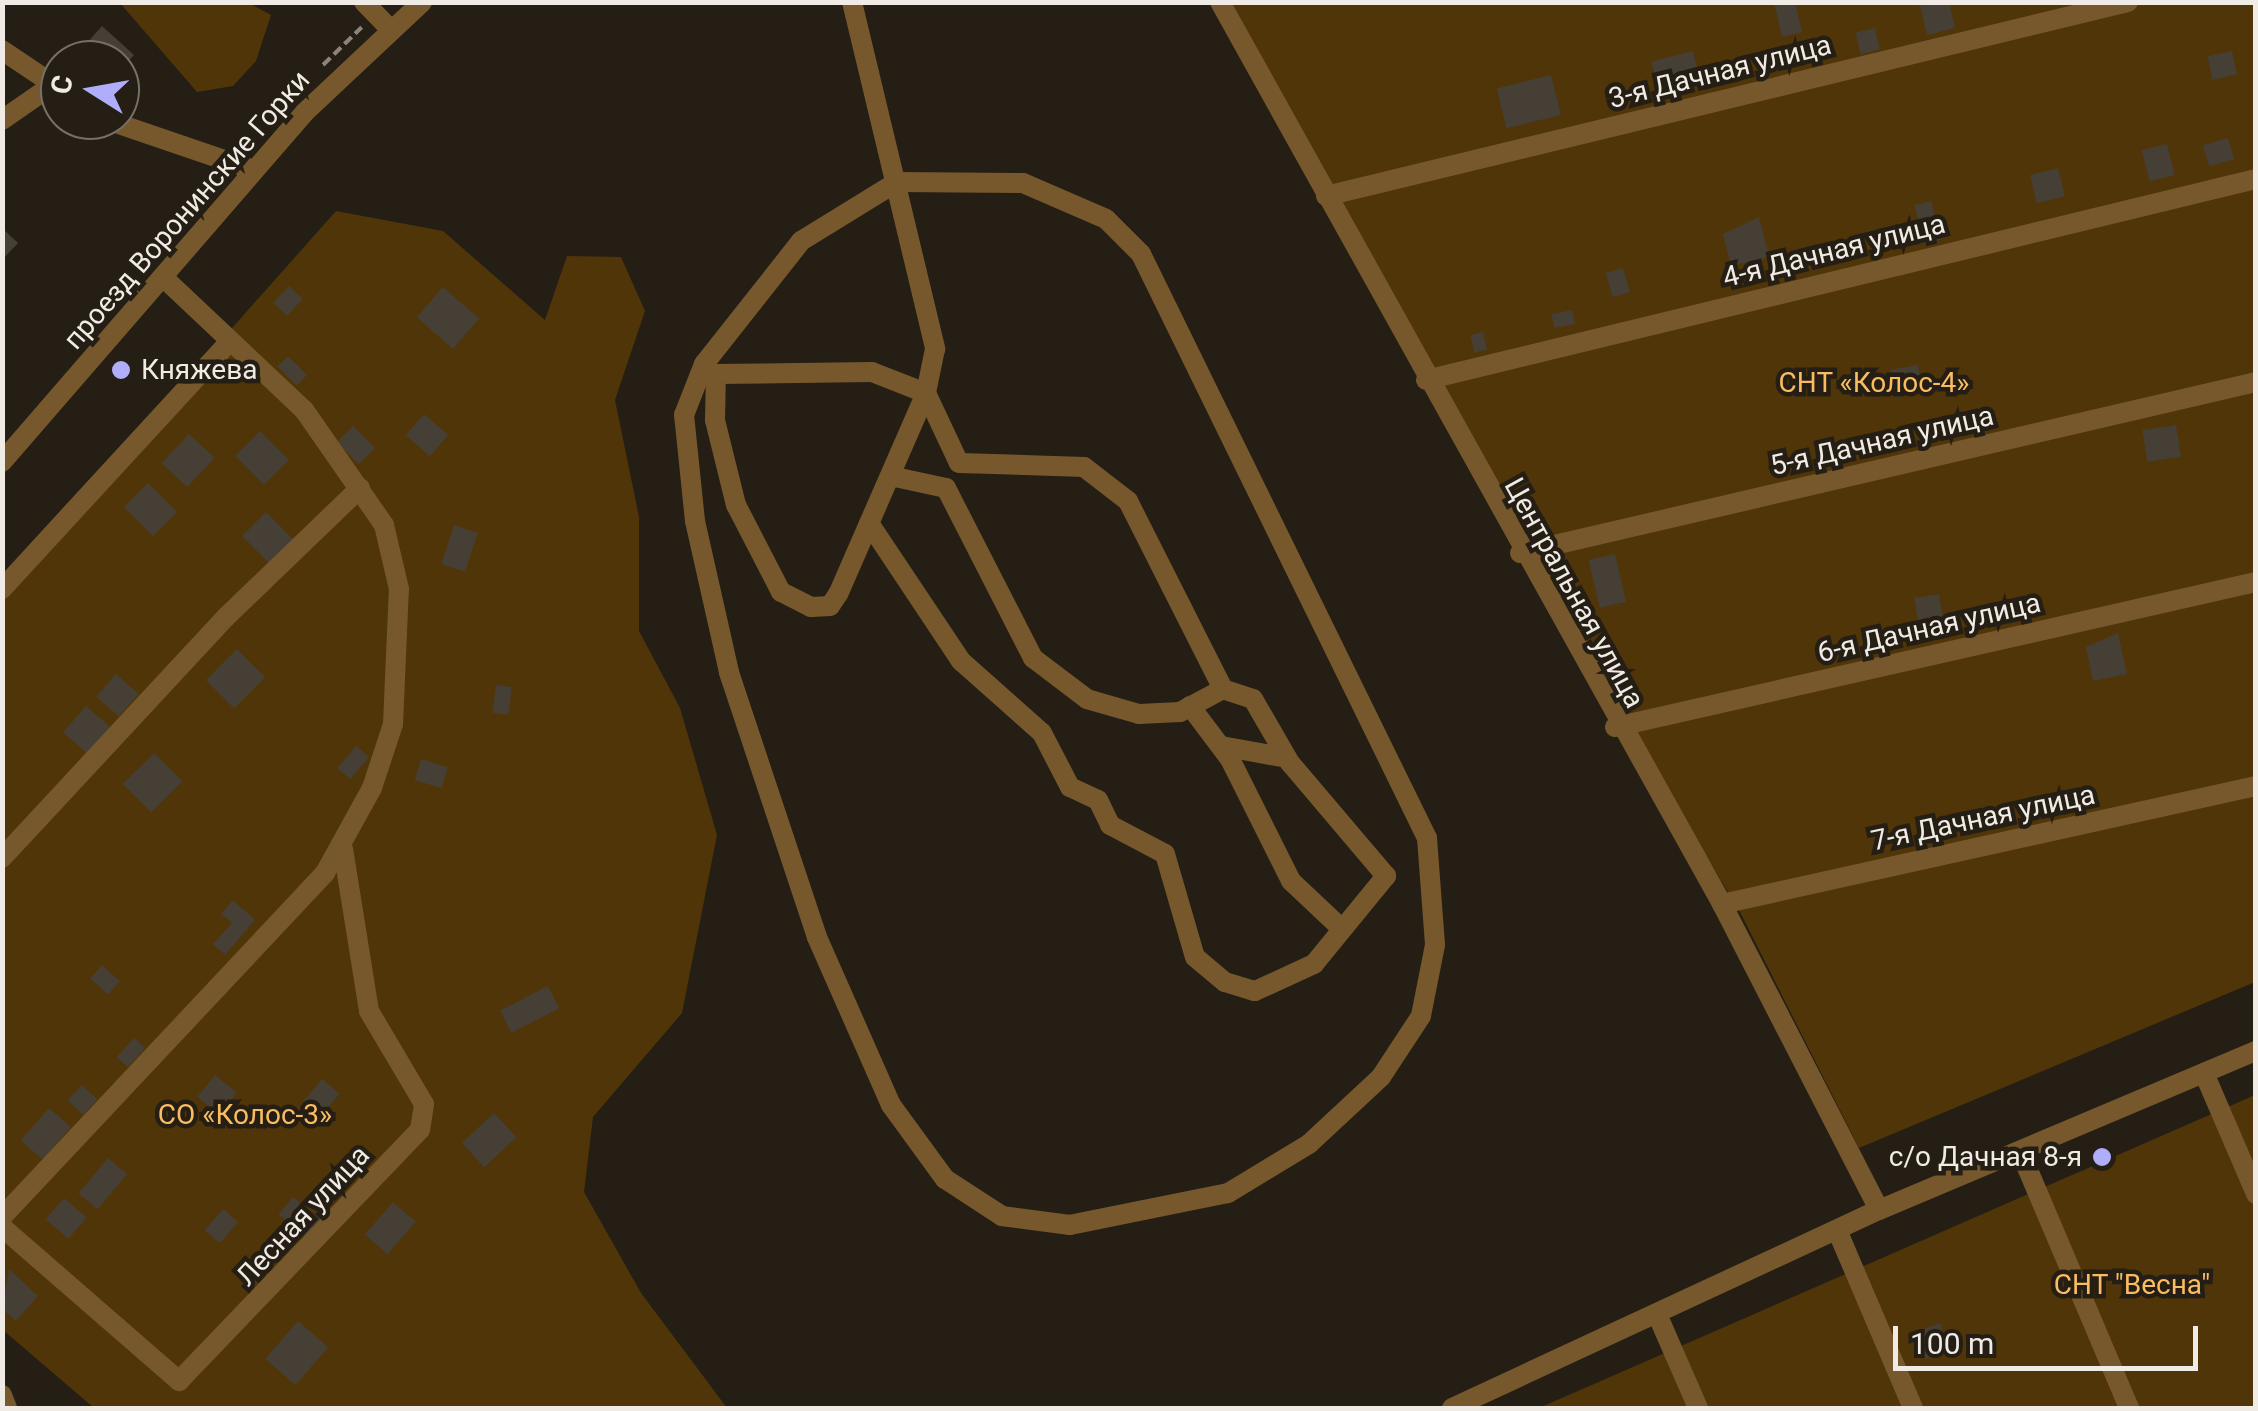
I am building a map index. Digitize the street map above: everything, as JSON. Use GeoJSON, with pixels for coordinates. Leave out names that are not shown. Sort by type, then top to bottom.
{"type":"FeatureCollection","features":[{"type":"Feature","properties":{"kind":"street"},"geometry":{"type":"LineString","coordinates":[[364,2],[390,29]]}},
{"type":"Feature","properties":{"kind":"street","name":"проезд Воронинские Горки"},"geometry":{"type":"LineString","coordinates":[[2,462],[165,279],[254,170],[390,29],[422,2]]}},
{"type":"Feature","properties":{"kind":"street"},"geometry":{"type":"LineString","coordinates":[[710,369],[716,420],[736,505],[781,592],[830,606],[926,393],[935,348],[852,2]]}},
{"type":"Feature","properties":{"kind":"street","name":"3-я Дачная улица"},"geometry":{"type":"LineString","coordinates":[[1326,196],[2128,2]]}},
{"type":"Feature","properties":{"kind":"street","name":"Центральная улица"},"geometry":{"type":"LineString","coordinates":[[1225,4],[1615,727],[1722,904],[1879,1210]]}},
{"type":"Feature","properties":{"kind":"street"},"geometry":{"type":"LineString","coordinates":[[2,50],[40,75]]}},
{"type":"Feature","properties":{"kind":"street"},"geometry":{"type":"LineString","coordinates":[[2,120],[40,97]]}},
{"type":"Feature","properties":{"kind":"street"},"geometry":{"type":"LineString","coordinates":[[140,131],[254,170]]}},
{"type":"Feature","properties":{"kind":"street","name":"4-я Дачная улица"},"geometry":{"type":"LineString","coordinates":[[1426,380],[2256,179]]}},
{"type":"Feature","properties":{"kind":"street"},"geometry":{"type":"LineString","coordinates":[[896,182],[1023,183],[1106,219],[1140,254],[1427,838],[1435,946],[1421,1016],[1381,1078],[1309,1144],[1228,1193],[1070,1225],[1002,1216],[945,1179],[890,1105],[817,938],[729,672],[695,520],[684,415],[710,369],[801,240],[896,182]]}},
{"type":"Feature","properties":{"kind":"street"},"geometry":{"type":"LineString","coordinates":[[2,1217],[343,850],[392,724],[400,653],[384,525],[304,410],[165,279]]}},
{"type":"Feature","properties":{"kind":"street"},"geometry":{"type":"LineString","coordinates":[[2,589],[229,342]]}},
{"type":"Feature","properties":{"kind":"street"},"geometry":{"type":"LineString","coordinates":[[710,369],[872,372],[926,393],[959,463],[1084,468],[1128,501],[1223,689],[1252,699],[1287,758],[1386,876],[1291,982],[1255,991],[1225,982],[1196,957],[1164,854],[1110,825],[1098,800],[1070,786],[1042,733],[961,661],[869,522]]}},
{"type":"Feature","properties":{"kind":"street","name":"5-я Дачная улица"},"geometry":{"type":"LineString","coordinates":[[1520,553],[2256,382]]}},
{"type":"Feature","properties":{"kind":"street"},"geometry":{"type":"LineString","coordinates":[[890,476],[946,488],[1033,658],[1087,698],[1139,714],[1190,706],[1223,689]]}},
{"type":"Feature","properties":{"kind":"street"},"geometry":{"type":"LineString","coordinates":[[2,858],[226,617],[360,488]]}},
{"type":"Feature","properties":{"kind":"street","name":"6-я Дачная улица"},"geometry":{"type":"LineString","coordinates":[[1615,727],[2256,582]]}},
{"type":"Feature","properties":{"kind":"street"},"geometry":{"type":"LineString","coordinates":[[1190,706],[1221,746],[1291,881],[1342,929]]}},
{"type":"Feature","properties":{"kind":"street"},"geometry":{"type":"LineString","coordinates":[[1221,746],[1287,758]]}},
{"type":"Feature","properties":{"kind":"street","name":"7-я Дачная улица"},"geometry":{"type":"LineString","coordinates":[[1722,904],[2256,786]]}},
{"type":"Feature","properties":{"kind":"street","name":"Лесная улица"},"geometry":{"type":"LineString","coordinates":[[2,1227],[179,1381],[420,1130],[424,1104],[368,1011],[343,850]]}},
{"type":"Feature","properties":{"kind":"street"},"geometry":{"type":"LineString","coordinates":[[1452,1408],[1481,1403],[1879,1210],[2256,1052]]}},
{"type":"Feature","properties":{"kind":"street"},"geometry":{"type":"LineString","coordinates":[[2204,1073],[2256,1194]]}},
{"type":"Feature","properties":{"kind":"street"},"geometry":{"type":"LineString","coordinates":[[2020,1151],[2129,1408]]}},
{"type":"Feature","properties":{"kind":"street"},"geometry":{"type":"LineString","coordinates":[[1837,1230],[1913,1408]]}},
{"type":"Feature","properties":{"kind":"street"},"geometry":{"type":"LineString","coordinates":[[1658,1314],[1698,1408]]}},
{"type":"Feature","properties":{"kind":"street"},"geometry":{"type":"LineString","coordinates":[[2,1394],[7,1408]]}},
{"type":"Feature","properties":{"kind":"green space"},"geometry":{"type":"Polygon","coordinates":[[[120,3],[249,3],[271,15],[256,61],[233,86],[197,92],[120,3]]]}},
{"type":"Feature","properties":{"kind":"green space","name":"СНТ «Колос-4»"},"geometry":{"type":"Polygon","coordinates":[[[1232,3],[2255,3],[2255,982],[1859,1148],[1740,912],[1620,713],[1232,3]]]}},
{"type":"Feature","properties":{"kind":"green space","name":"СО «Колос-3»"},"geometry":{"type":"Polygon","coordinates":[[[336,211],[443,231],[545,320],[567,256],[621,257],[645,311],[615,400],[639,517],[639,631],[680,708],[717,835],[682,1013],[593,1117],[584,1192],[641,1293],[727,1408],[94,1408],[3,1330],[3,586],[336,211]]]}},
{"type":"Feature","properties":{"kind":"green space","name":"СНТ \"Весна\""},"geometry":{"type":"Polygon","coordinates":[[[2255,1095],[2255,1408],[1539,1408],[2255,1095]]]}},
{"type":"Feature","properties":{"kind":"building"},"geometry":{"type":"Polygon","coordinates":[[[1774,2],[1795,2],[1802,32],[1782,37],[1774,2]]]}},
{"type":"Feature","properties":{"kind":"building"},"geometry":{"type":"Polygon","coordinates":[[[1919,2],[1949,2],[1955,28],[1927,35],[1919,2]]]}},
{"type":"Feature","properties":{"kind":"building"},"geometry":{"type":"Polygon","coordinates":[[[102,26],[117,40],[90,40],[102,26]]]}},
{"type":"Feature","properties":{"kind":"building"},"geometry":{"type":"Polygon","coordinates":[[[1875,28],[1880,49],[1860,54],[1856,32],[1875,28]]]}},
{"type":"Feature","properties":{"kind":"building"},"geometry":{"type":"Polygon","coordinates":[[[1693,51],[1700,80],[1659,91],[1651,61],[1693,51]]]}},
{"type":"Feature","properties":{"kind":"building"},"geometry":{"type":"Polygon","coordinates":[[[2232,51],[2237,74],[2213,80],[2208,56],[2232,51]]]}},
{"type":"Feature","properties":{"kind":"building"},"geometry":{"type":"Polygon","coordinates":[[[1551,75],[1561,115],[1507,128],[1497,89],[1551,75]]]}},
{"type":"Feature","properties":{"kind":"building"},"geometry":{"type":"Polygon","coordinates":[[[2228,138],[2234,159],[2209,166],[2203,145],[2228,138]]]}},
{"type":"Feature","properties":{"kind":"building"},"geometry":{"type":"Polygon","coordinates":[[[2167,144],[2175,175],[2150,181],[2142,150],[2167,144]]]}},
{"type":"Feature","properties":{"kind":"building"},"geometry":{"type":"Polygon","coordinates":[[[2058,168],[2065,196],[2037,203],[2030,175],[2058,168]]]}},
{"type":"Feature","properties":{"kind":"building"},"geometry":{"type":"Polygon","coordinates":[[[1931,201],[1941,240],[1924,244],[1915,205],[1931,201]]]}},
{"type":"Feature","properties":{"kind":"building"},"geometry":{"type":"Polygon","coordinates":[[[1759,217],[1769,257],[1731,266],[1723,234],[1759,217]]]}},
{"type":"Feature","properties":{"kind":"building"},"geometry":{"type":"Polygon","coordinates":[[[2,228],[18,243],[2,260],[2,228]]]}},
{"type":"Feature","properties":{"kind":"building"},"geometry":{"type":"Polygon","coordinates":[[[1850,242],[1855,259],[1838,264],[1833,247],[1850,242]]]}},
{"type":"Feature","properties":{"kind":"building"},"geometry":{"type":"Polygon","coordinates":[[[1623,268],[1630,292],[1613,297],[1606,273],[1623,268]]]}},
{"type":"Feature","properties":{"kind":"building"},"geometry":{"type":"Polygon","coordinates":[[[289,286],[303,299],[287,316],[273,303],[289,286]]]}},
{"type":"Feature","properties":{"kind":"building"},"geometry":{"type":"Polygon","coordinates":[[[443,287],[479,318],[453,349],[417,317],[443,287]]]}},
{"type":"Feature","properties":{"kind":"building"},"geometry":{"type":"Polygon","coordinates":[[[1572,310],[1575,324],[1554,328],[1551,314],[1572,310]]]}},
{"type":"Feature","properties":{"kind":"building"},"geometry":{"type":"Polygon","coordinates":[[[1483,332],[1487,350],[1474,352],[1470,335],[1483,332]]]}},
{"type":"Feature","properties":{"kind":"building"},"geometry":{"type":"Polygon","coordinates":[[[288,356],[307,375],[296,386],[277,367],[288,356]]]}},
{"type":"Feature","properties":{"kind":"building"},"geometry":{"type":"Polygon","coordinates":[[[1918,365],[1923,393],[1895,397],[1890,370],[1918,365]]]}},
{"type":"Feature","properties":{"kind":"building"},"geometry":{"type":"Polygon","coordinates":[[[424,414],[448,435],[430,456],[406,435],[424,414]]]}},
{"type":"Feature","properties":{"kind":"building"},"geometry":{"type":"Polygon","coordinates":[[[2176,425],[2181,457],[2147,462],[2142,430],[2176,425]]]}},
{"type":"Feature","properties":{"kind":"building"},"geometry":{"type":"Polygon","coordinates":[[[353,426],[375,448],[359,464],[337,442],[353,426]]]}},
{"type":"Feature","properties":{"kind":"building"},"geometry":{"type":"Polygon","coordinates":[[[260,431],[289,460],[264,485],[235,456],[260,431]]]}},
{"type":"Feature","properties":{"kind":"building"},"geometry":{"type":"Polygon","coordinates":[[[189,434],[215,458],[187,487],[162,463],[189,434]]]}},
{"type":"Feature","properties":{"kind":"building"},"geometry":{"type":"Polygon","coordinates":[[[148,483],[177,512],[153,536],[124,507],[148,483]]]}},
{"type":"Feature","properties":{"kind":"building"},"geometry":{"type":"Polygon","coordinates":[[[266,512],[295,541],[271,565],[242,536],[266,512]]]}},
{"type":"Feature","properties":{"kind":"building"},"geometry":{"type":"Polygon","coordinates":[[[454,525],[478,533],[465,572],[441,564],[454,525]]]}},
{"type":"Feature","properties":{"kind":"building"},"geometry":{"type":"Polygon","coordinates":[[[1615,554],[1626,602],[1600,608],[1589,560],[1615,554]]]}},
{"type":"Feature","properties":{"kind":"building"},"geometry":{"type":"Polygon","coordinates":[[[1939,594],[1945,630],[1920,633],[1914,598],[1939,594]]]}},
{"type":"Feature","properties":{"kind":"building"},"geometry":{"type":"Polygon","coordinates":[[[2118,633],[2127,674],[2093,681],[2086,647],[2118,633]]]}},
{"type":"Feature","properties":{"kind":"building"},"geometry":{"type":"Polygon","coordinates":[[[237,649],[265,677],[234,708],[206,680],[237,649]]]}},
{"type":"Feature","properties":{"kind":"building"},"geometry":{"type":"Polygon","coordinates":[[[116,674],[139,694],[119,716],[96,697],[116,674]]]}},
{"type":"Feature","properties":{"kind":"building"},"geometry":{"type":"Polygon","coordinates":[[[496,685],[512,687],[508,715],[493,713],[496,685]]]}},
{"type":"Feature","properties":{"kind":"building"},"geometry":{"type":"Polygon","coordinates":[[[86,706],[110,727],[87,753],[63,732],[86,706]]]}},
{"type":"Feature","properties":{"kind":"building"},"geometry":{"type":"Polygon","coordinates":[[[356,746],[369,757],[350,779],[337,768],[356,746]]]}},
{"type":"Feature","properties":{"kind":"building"},"geometry":{"type":"Polygon","coordinates":[[[154,753],[182,781],[151,812],[123,784],[154,753]]]}},
{"type":"Feature","properties":{"kind":"building"},"geometry":{"type":"Polygon","coordinates":[[[421,759],[448,767],[441,788],[415,780],[421,759]]]}},
{"type":"Feature","properties":{"kind":"building"},"geometry":{"type":"Polygon","coordinates":[[[233,900],[255,920],[225,955],[213,944],[232,923],[221,914],[233,900]]]}},
{"type":"Feature","properties":{"kind":"building"},"geometry":{"type":"Polygon","coordinates":[[[102,965],[120,981],[108,994],[90,978],[102,965]]]}},
{"type":"Feature","properties":{"kind":"building"},"geometry":{"type":"Polygon","coordinates":[[[548,986],[559,1008],[511,1033],[500,1011],[548,986]]]}},
{"type":"Feature","properties":{"kind":"building"},"geometry":{"type":"Polygon","coordinates":[[[134,1038],[145,1048],[128,1067],[117,1057],[134,1038]]]}},
{"type":"Feature","properties":{"kind":"building"},"geometry":{"type":"Polygon","coordinates":[[[215,1075],[237,1093],[219,1114],[197,1097],[215,1075]]]}},
{"type":"Feature","properties":{"kind":"building"},"geometry":{"type":"Polygon","coordinates":[[[322,1079],[340,1094],[318,1119],[301,1104],[322,1079]]]}},
{"type":"Feature","properties":{"kind":"building"},"geometry":{"type":"Polygon","coordinates":[[[82,1085],[97,1099],[83,1115],[68,1100],[82,1085]]]}},
{"type":"Feature","properties":{"kind":"building"},"geometry":{"type":"Polygon","coordinates":[[[49,1108],[71,1127],[43,1159],[21,1140],[49,1108]]]}},
{"type":"Feature","properties":{"kind":"building"},"geometry":{"type":"Polygon","coordinates":[[[494,1113],[517,1137],[484,1167],[462,1143],[494,1113]]]}},
{"type":"Feature","properties":{"kind":"building"},"geometry":{"type":"Polygon","coordinates":[[[108,1158],[127,1174],[98,1209],[78,1193],[108,1158]]]}},
{"type":"Feature","properties":{"kind":"building"},"geometry":{"type":"Polygon","coordinates":[[[293,1197],[321,1220],[307,1238],[279,1215],[293,1197]]]}},
{"type":"Feature","properties":{"kind":"building"},"geometry":{"type":"Polygon","coordinates":[[[64,1198],[87,1218],[68,1239],[46,1219],[64,1198]]]}},
{"type":"Feature","properties":{"kind":"building"},"geometry":{"type":"Polygon","coordinates":[[[393,1202],[416,1222],[387,1254],[365,1234],[393,1202]]]}},
{"type":"Feature","properties":{"kind":"building"},"geometry":{"type":"Polygon","coordinates":[[[223,1209],[238,1222],[220,1243],[205,1230],[223,1209]]]}},
{"type":"Feature","properties":{"kind":"building"},"geometry":{"type":"Polygon","coordinates":[[[9,1269],[38,1296],[16,1321],[2,1309],[9,1269]]]}},
{"type":"Feature","properties":{"kind":"building"},"geometry":{"type":"Polygon","coordinates":[[[298,1321],[328,1347],[295,1385],[265,1359],[298,1321]]]}},
{"type":"Feature","properties":{"kind":"building"},"geometry":{"type":"Polygon","coordinates":[[[1940,1323],[1950,1350],[1925,1359],[1916,1332],[1940,1323]]]}},
{"type":"Feature","properties":{"kind":"place","name":"Княжева"},"geometry":{"type":"Point","coordinates":[121,370]}},
{"type":"Feature","properties":{"kind":"place","name":"с/о Дачная 8-я"},"geometry":{"type":"Point","coordinates":[2102,1157]}}]}
